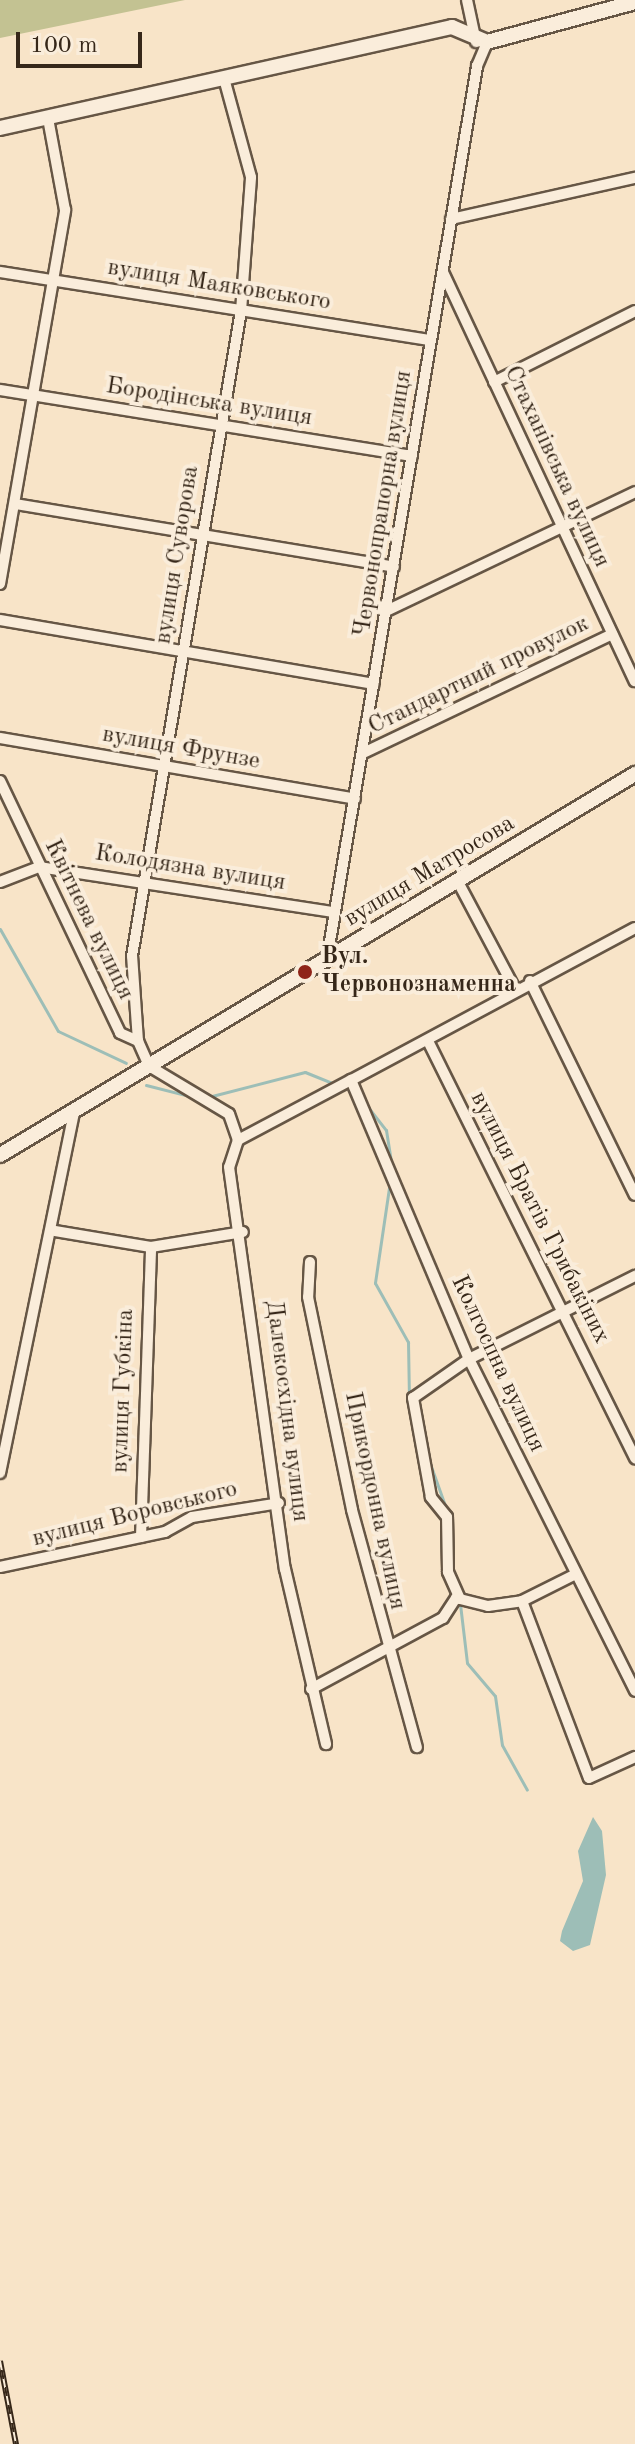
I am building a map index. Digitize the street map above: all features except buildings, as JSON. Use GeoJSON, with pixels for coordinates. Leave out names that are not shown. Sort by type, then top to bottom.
{"type":"FeatureCollection","features":[{"type":"Feature","properties":{"kind":"street","name":"Червонопрапорна вулиця"},"geometry":{"type":"LineString","coordinates":[[327,959],[480,44],[467,0]]}},
{"type":"Feature","properties":{"kind":"street"},"geometry":{"type":"LineString","coordinates":[[0,128],[452,27],[480,44],[626,2]]}},
{"type":"Feature","properties":{"kind":"street","name":"вулиця Суворова"},"geometry":{"type":"LineString","coordinates":[[138,1041],[131,971],[218,425],[241,311],[251,177],[224,78]]}},
{"type":"Feature","properties":{"kind":"street"},"geometry":{"type":"LineString","coordinates":[[0,584],[66,195],[48,118]]}},
{"type":"Feature","properties":{"kind":"street"},"geometry":{"type":"LineString","coordinates":[[451,219],[635,178]]}},
{"type":"Feature","properties":{"kind":"street","name":"Стаханівська вулиця"},"geometry":{"type":"LineString","coordinates":[[442,270],[635,681]]}},
{"type":"Feature","properties":{"kind":"street","name":"вулиця Маяковського"},"geometry":{"type":"LineString","coordinates":[[0,272],[431,340]]}},
{"type":"Feature","properties":{"kind":"street"},"geometry":{"type":"LineString","coordinates":[[437,304],[446,297],[459,305]]}},
{"type":"Feature","properties":{"kind":"street"},"geometry":{"type":"LineString","coordinates":[[494,382],[635,311]]}},
{"type":"Feature","properties":{"kind":"street","name":"Бородінська вулиця"},"geometry":{"type":"LineString","coordinates":[[0,390],[412,456]]}},
{"type":"Feature","properties":{"kind":"street"},"geometry":{"type":"LineString","coordinates":[[386,611],[635,492]]}},
{"type":"Feature","properties":{"kind":"street"},"geometry":{"type":"LineString","coordinates":[[15,504],[394,567]]}},
{"type":"Feature","properties":{"kind":"street"},"geometry":{"type":"LineString","coordinates":[[0,620],[374,684]]}},
{"type":"Feature","properties":{"kind":"street","name":"Стандартний провулок"},"geometry":{"type":"LineString","coordinates":[[363,753],[612,634]]}},
{"type":"Feature","properties":{"kind":"street","name":"вулиця Фрунзе"},"geometry":{"type":"LineString","coordinates":[[0,738],[355,799]]}},
{"type":"Feature","properties":{"kind":"street","name":"вулиця Матросова"},"geometry":{"type":"LineString","coordinates":[[0,1155],[635,774]]}},
{"type":"Feature","properties":{"kind":"street","name":"Квітнева вулиця"},"geometry":{"type":"LineString","coordinates":[[0,781],[120,1033],[138,1041],[149,1066]]}},
{"type":"Feature","properties":{"kind":"street"},"geometry":{"type":"LineString","coordinates":[[0,882],[39,867]]}},
{"type":"Feature","properties":{"kind":"street","name":"Колодязна вулиця"},"geometry":{"type":"LineString","coordinates":[[39,867],[144,880],[334,912]]}},
{"type":"Feature","properties":{"kind":"street"},"geometry":{"type":"LineString","coordinates":[[457,880],[515,989]]}},
{"type":"Feature","properties":{"kind":"street"},"geometry":{"type":"LineString","coordinates":[[149,1066],[229,1114],[238,1140],[428,1041],[530,981],[635,930]]}},
{"type":"Feature","properties":{"kind":"street"},"geometry":{"type":"LineString","coordinates":[[530,981],[635,1195]]}},
{"type":"Feature","properties":{"kind":"street","name":"вулиця Братів Грибакіних"},"geometry":{"type":"LineString","coordinates":[[428,1041],[565,1311],[635,1458]]}},
{"type":"Feature","properties":{"kind":"street","name":"Колгоспна вулиця"},"geometry":{"type":"LineString","coordinates":[[351,1080],[469,1359],[635,1691]]}},
{"type":"Feature","properties":{"kind":"street"},"geometry":{"type":"LineString","coordinates":[[0,1473],[55,1231],[75,1109]]}},
{"type":"Feature","properties":{"kind":"street","name":"Далекосхідна вулиця"},"geometry":{"type":"LineString","coordinates":[[238,1140],[229,1167],[243,1232],[279,1503],[311,1689],[326,1744]]}},
{"type":"Feature","properties":{"kind":"street"},"geometry":{"type":"LineString","coordinates":[[55,1231],[151,1247],[243,1232]]}},
{"type":"Feature","properties":{"kind":"street","name":"вулиця Губкіна"},"geometry":{"type":"LineString","coordinates":[[141,1537],[151,1247]]}},
{"type":"Feature","properties":{"kind":"street","name":"Прикордонна вулиця"},"geometry":{"type":"LineString","coordinates":[[310,1262],[308,1297],[386,1651],[417,1747]]}},
{"type":"Feature","properties":{"kind":"street"},"geometry":{"type":"LineString","coordinates":[[460,1599],[448,1572],[447,1517],[431,1497],[413,1398],[469,1359],[635,1276]]}},
{"type":"Feature","properties":{"kind":"street","name":"вулиця Воровського"},"geometry":{"type":"LineString","coordinates":[[0,1567],[141,1537],[192,1517],[279,1503]]}},
{"type":"Feature","properties":{"kind":"street"},"geometry":{"type":"LineString","coordinates":[[460,1599],[488,1606],[522,1601],[576,1574]]}},
{"type":"Feature","properties":{"kind":"street"},"geometry":{"type":"LineString","coordinates":[[311,1689],[443,1618],[460,1599]]}},
{"type":"Feature","properties":{"kind":"street"},"geometry":{"type":"LineString","coordinates":[[522,1601],[589,1778],[635,1757]]}},
{"type":"Feature","properties":{"kind":"shaded area"},"geometry":{"type":"Polygon","coordinates":[[[0,0],[185,0],[0,38],[0,0]]]}},
{"type":"Feature","properties":{"kind":"water"},"geometry":{"type":"Polygon","coordinates":[[[593,1817],[602,1831],[606,1875],[590,1945],[573,1951],[560,1941],[583,1881],[578,1851],[593,1817]]]}},
{"type":"Feature","properties":{"kind":"waterway"},"geometry":{"type":"LineString","coordinates":[[0,929],[58,1031],[126,1063]]}},
{"type":"Feature","properties":{"kind":"waterway"},"geometry":{"type":"LineString","coordinates":[[208,1097],[305,1072],[334,1084]]}},
{"type":"Feature","properties":{"kind":"waterway"},"geometry":{"type":"LineString","coordinates":[[146,1085],[189,1096]]}},
{"type":"Feature","properties":{"kind":"waterway"},"geometry":{"type":"LineString","coordinates":[[364,1102],[386,1130],[392,1166]]}},
{"type":"Feature","properties":{"kind":"waterway"},"geometry":{"type":"LineString","coordinates":[[390,1181],[375,1283],[408,1342],[409,1398]]}},
{"type":"Feature","properties":{"kind":"waterway"},"geometry":{"type":"LineString","coordinates":[[428,1458],[447,1511]]}},
{"type":"Feature","properties":{"kind":"waterway"},"geometry":{"type":"LineString","coordinates":[[460,1604],[467,1663],[495,1696],[502,1745],[527,1790]]}},
{"type":"Feature","properties":{"kind":"railway"},"geometry":{"type":"LineString","coordinates":[[0,2361],[16,2444]]}},
{"type":"Feature","properties":{"kind":"place","name":"Вул. Червонознаменна"},"geometry":{"type":"Point","coordinates":[305,972]}}]}
